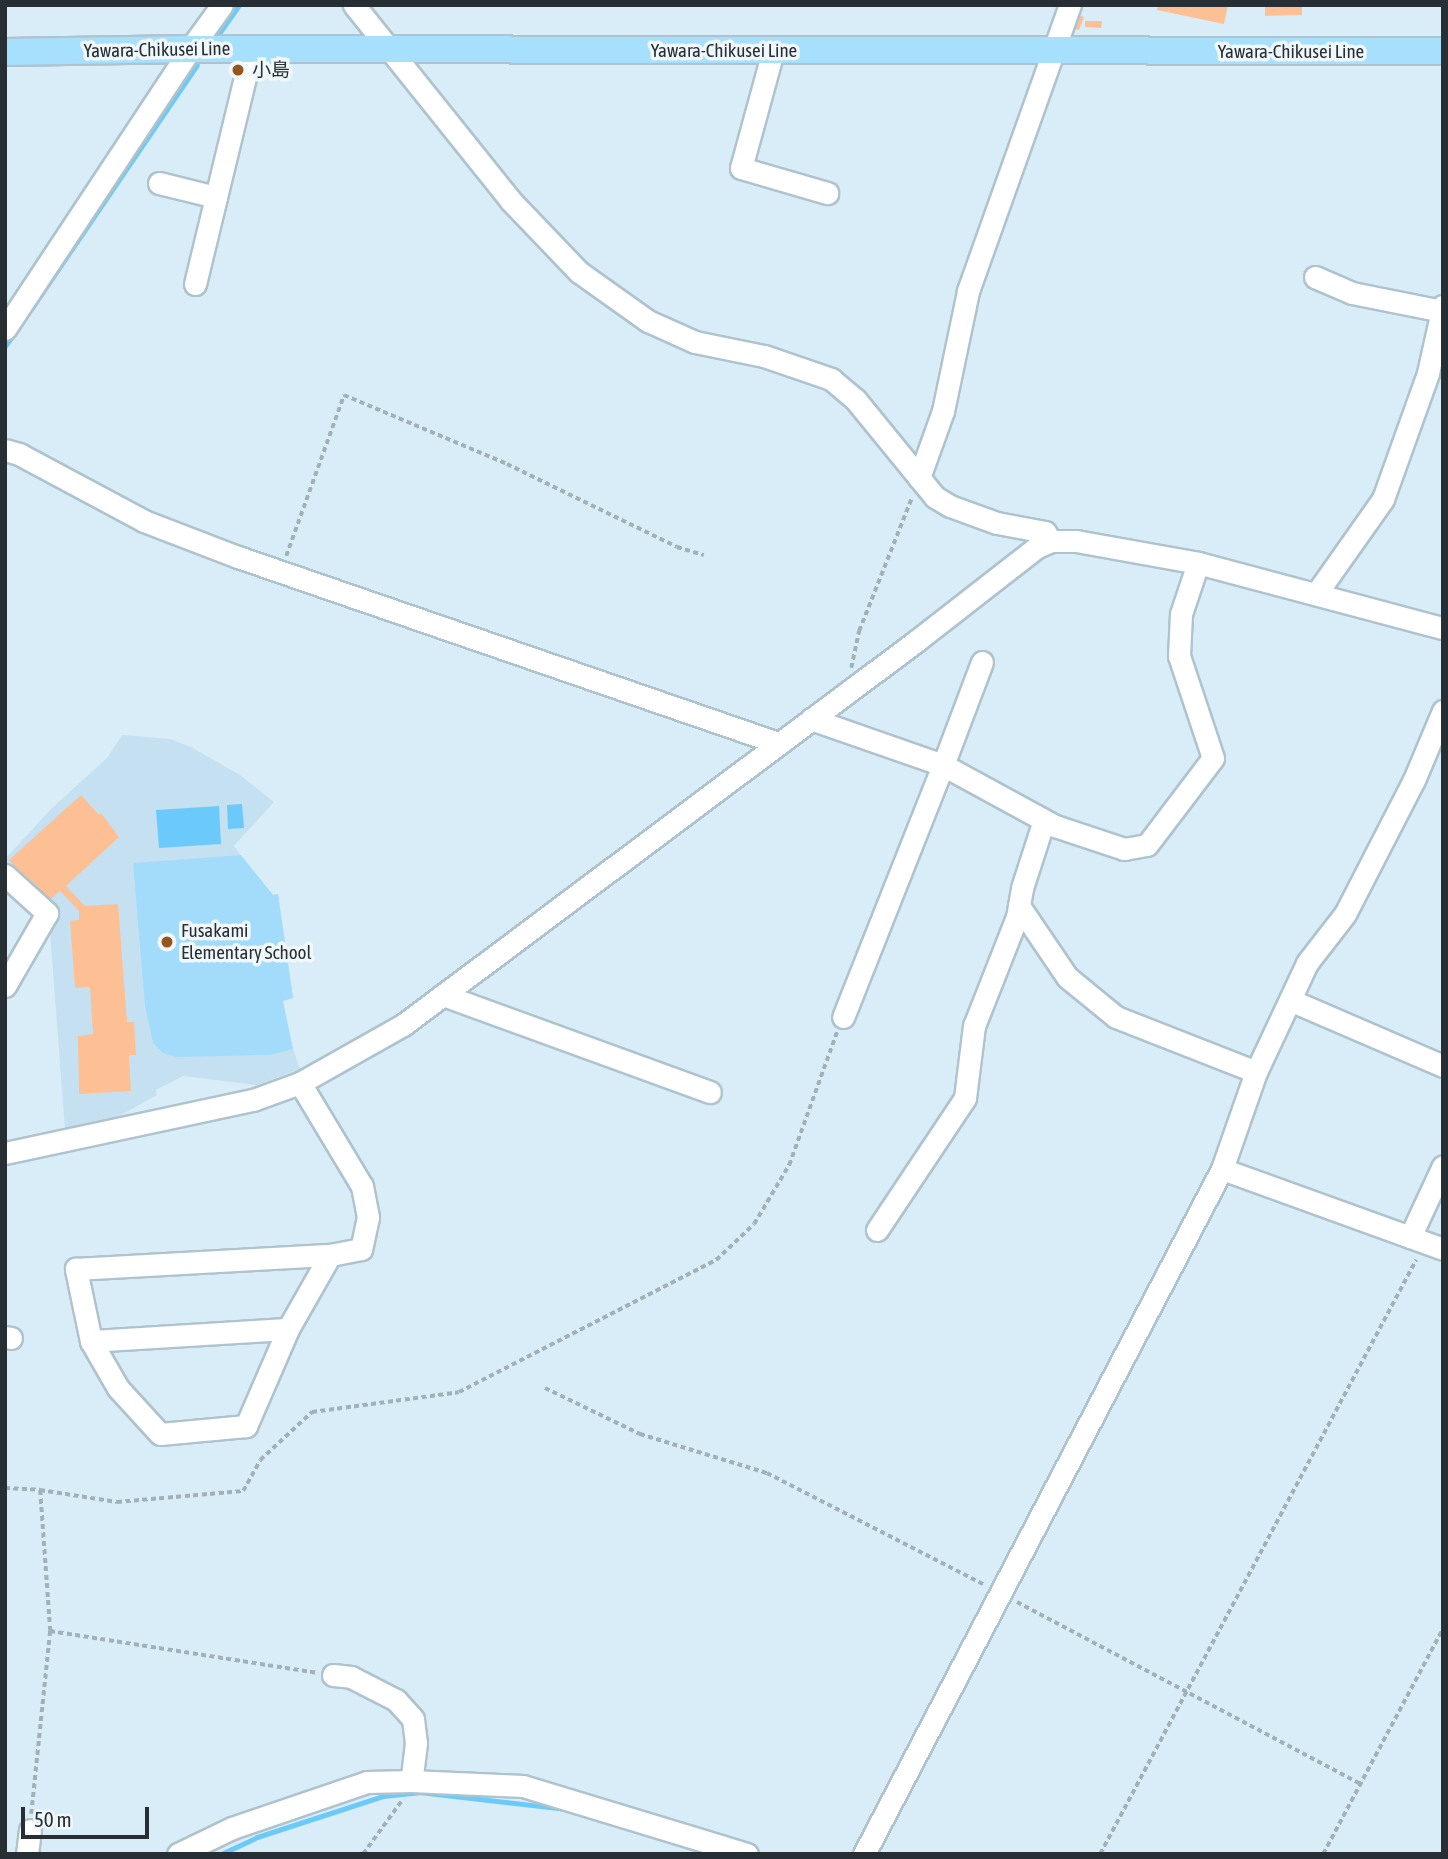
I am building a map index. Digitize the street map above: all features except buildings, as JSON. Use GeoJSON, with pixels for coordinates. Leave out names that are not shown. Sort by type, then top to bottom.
{"type":"FeatureCollection","features":[{"type":"Feature","properties":{"kind":"main road","name":"Yawara-Chikusei Line"},"geometry":{"type":"LineString","coordinates":[[5,52],[190,49],[1443,51]]}},
{"type":"Feature","properties":{"kind":"street"},"geometry":{"type":"LineString","coordinates":[[5,329],[190,49],[222,5]]}},
{"type":"Feature","properties":{"kind":"street"},"geometry":{"type":"LineString","coordinates":[[354,5],[510,200],[579,272],[648,321],[695,342],[764,356],[831,379],[855,399],[935,497],[950,506],[997,523],[1045,532],[1051,541]]}},
{"type":"Feature","properties":{"kind":"street"},"geometry":{"type":"LineString","coordinates":[[919,478],[943,411],[968,291],[1070,5]]}},
{"type":"Feature","properties":{"kind":"street"},"geometry":{"type":"LineString","coordinates":[[195,284],[252,49]]}},
{"type":"Feature","properties":{"kind":"street"},"geometry":{"type":"LineString","coordinates":[[773,51],[741,168],[827,193]]}},
{"type":"Feature","properties":{"kind":"street"},"geometry":{"type":"LineString","coordinates":[[159,184],[216,197]]}},
{"type":"Feature","properties":{"kind":"street"},"geometry":{"type":"LineString","coordinates":[[1315,277],[1352,293],[1442,308],[1429,373],[1384,499],[1316,594]]}},
{"type":"Feature","properties":{"kind":"street"},"geometry":{"type":"LineString","coordinates":[[5,450],[19,454],[144,521],[546,666],[778,743]]}},
{"type":"Feature","properties":{"kind":"street"},"geometry":{"type":"LineString","coordinates":[[5,1153],[253,1100],[300,1083],[403,1025],[1037,547],[1051,541],[1076,541],[1198,563],[1443,628]]}},
{"type":"Feature","properties":{"kind":"street"},"geometry":{"type":"LineString","coordinates":[[811,719],[943,765],[1044,820],[1124,849],[1147,845],[1213,758],[1180,656],[1181,614],[1198,563]]}},
{"type":"Feature","properties":{"kind":"street"},"geometry":{"type":"LineString","coordinates":[[843,1017],[982,662]]}},
{"type":"Feature","properties":{"kind":"street"},"geometry":{"type":"LineString","coordinates":[[864,1854],[1222,1169],[1256,1072],[1307,963],[1345,914],[1414,780],[1443,711]]}},
{"type":"Feature","properties":{"kind":"street"},"geometry":{"type":"LineString","coordinates":[[877,1230],[965,1098],[974,1026],[1019,906],[1044,820]]}},
{"type":"Feature","properties":{"kind":"street"},"geometry":{"type":"LineString","coordinates":[[5,875],[47,914],[5,986]]}},
{"type":"Feature","properties":{"kind":"street"},"geometry":{"type":"LineString","coordinates":[[1019,906],[1067,977],[1116,1017],[1256,1072]]}},
{"type":"Feature","properties":{"kind":"street"},"geometry":{"type":"LineString","coordinates":[[443,995],[710,1092]]}},
{"type":"Feature","properties":{"kind":"street"},"geometry":{"type":"LineString","coordinates":[[1290,1000],[1443,1066]]}},
{"type":"Feature","properties":{"kind":"street"},"geometry":{"type":"LineString","coordinates":[[300,1083],[362,1186],[368,1217],[361,1250],[330,1255],[76,1269],[90,1341],[118,1388],[160,1434],[246,1426],[288,1329],[330,1255]]}},
{"type":"Feature","properties":{"kind":"street"},"geometry":{"type":"LineString","coordinates":[[1222,1169],[1426,1243],[1443,1166]]}},
{"type":"Feature","properties":{"kind":"street"},"geometry":{"type":"LineString","coordinates":[[90,1341],[288,1329]]}},
{"type":"Feature","properties":{"kind":"street"},"geometry":{"type":"LineString","coordinates":[[333,1675],[351,1677],[396,1700],[413,1719],[416,1743],[411,1782]]}},
{"type":"Feature","properties":{"kind":"street"},"geometry":{"type":"LineString","coordinates":[[178,1854],[232,1828],[367,1782],[523,1786],[747,1854]]}},
{"type":"Feature","properties":{"kind":"street"},"geometry":{"type":"LineString","coordinates":[[27,1854],[30,1830]]}},
{"type":"Feature","properties":{"kind":"path"},"geometry":{"type":"LineString","coordinates":[[281,572],[344,395],[507,464],[677,547],[704,555]]}},
{"type":"Feature","properties":{"kind":"path"},"geometry":{"type":"LineString","coordinates":[[845,694],[859,631],[919,478]]}},
{"type":"Feature","properties":{"kind":"path"},"geometry":{"type":"LineString","coordinates":[[5,1489],[40,1490],[117,1502],[243,1491],[260,1460],[312,1412],[459,1392],[716,1261],[754,1224],[789,1165],[843,1017]]}},
{"type":"Feature","properties":{"kind":"path"},"geometry":{"type":"LineString","coordinates":[[1100,1854],[1184,1690],[1426,1243]]}},
{"type":"Feature","properties":{"kind":"path"},"geometry":{"type":"LineString","coordinates":[[545,1388],[640,1434],[767,1473],[1362,1784]]}},
{"type":"Feature","properties":{"kind":"path"},"geometry":{"type":"LineString","coordinates":[[30,1830],[50,1631],[40,1490]]}},
{"type":"Feature","properties":{"kind":"path"},"geometry":{"type":"LineString","coordinates":[[1323,1854],[1443,1628]]}},
{"type":"Feature","properties":{"kind":"path"},"geometry":{"type":"LineString","coordinates":[[50,1631],[333,1675]]}},
{"type":"Feature","properties":{"kind":"path"},"geometry":{"type":"LineString","coordinates":[[363,1854],[401,1803]]}},
{"type":"Feature","properties":{"kind":"shaded area","name":"Fusakami Elementary School"},"geometry":{"type":"Polygon","coordinates":[[[122,735],[170,739],[191,747],[240,775],[274,802],[234,846],[264,886],[273,895],[278,894],[293,998],[283,1001],[288,1034],[300,1069],[257,1085],[183,1076],[156,1090],[157,1095],[114,1119],[65,1129],[49,920],[5,867],[5,859],[51,809],[107,758],[122,735]]]}},
{"type":"Feature","properties":{"kind":"shaded area"},"geometry":{"type":"Polygon","coordinates":[[[242,804],[244,828],[228,829],[227,805],[242,804]]]}},
{"type":"Feature","properties":{"kind":"shaded area"},"geometry":{"type":"Polygon","coordinates":[[[219,806],[221,844],[159,848],[156,810],[219,806]]]}},
{"type":"Feature","properties":{"kind":"shaded area"},"geometry":{"type":"Polygon","coordinates":[[[241,855],[273,895],[278,894],[293,998],[283,1001],[293,1049],[270,1055],[177,1057],[163,1053],[153,1043],[145,1006],[133,863],[241,855]]]}},
{"type":"Feature","properties":{"kind":"waterway"},"geometry":{"type":"LineString","coordinates":[[220,32],[239,5]]}},
{"type":"Feature","properties":{"kind":"waterway"},"geometry":{"type":"LineString","coordinates":[[31,309],[197,65]]}},
{"type":"Feature","properties":{"kind":"waterway"},"geometry":{"type":"LineString","coordinates":[[5,346],[15,332]]}},
{"type":"Feature","properties":{"kind":"waterway"},"geometry":{"type":"LineString","coordinates":[[221,1854],[257,1837],[383,1796],[419,1792],[567,1809]]}},
{"type":"Feature","properties":{"kind":"place","name":"小島"},"geometry":{"type":"Point","coordinates":[238,70]}},
{"type":"Feature","properties":{"kind":"place","name":"Fusakami Elementary School"},"geometry":{"type":"Point","coordinates":[167,942]}}]}
